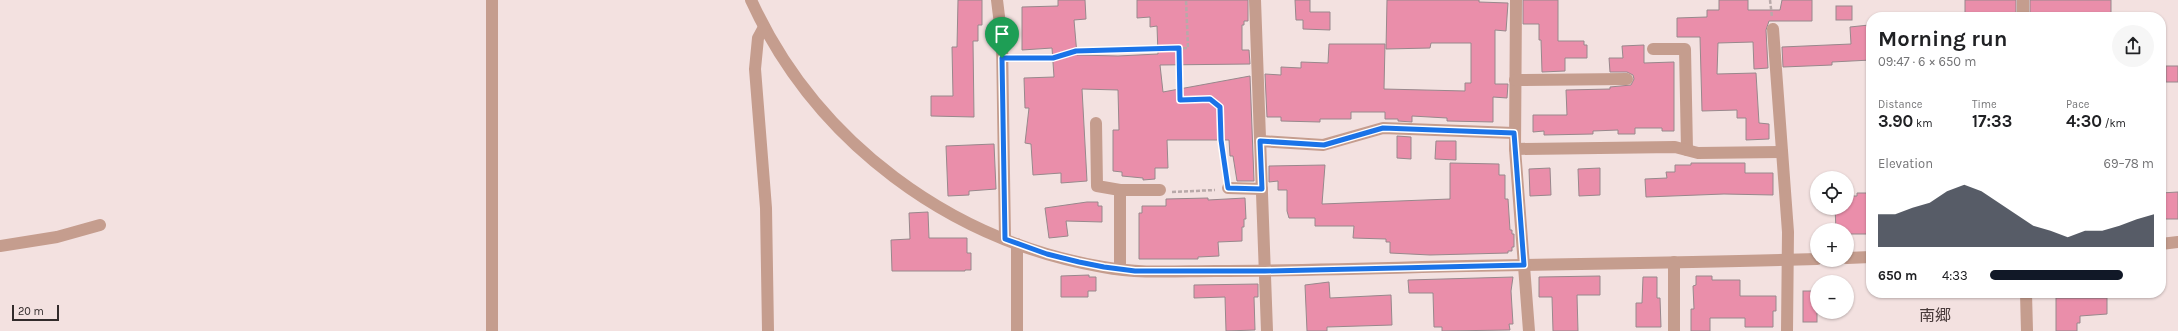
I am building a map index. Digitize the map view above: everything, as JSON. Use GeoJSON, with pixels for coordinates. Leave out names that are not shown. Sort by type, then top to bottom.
{"type":"FeatureCollection","features":[{"type":"Feature","properties":{"kind":"street"},"geometry":{"type":"LineString","coordinates":[[492,0],[492,331]]}},
{"type":"Feature","properties":{"kind":"street"},"geometry":{"type":"LineString","coordinates":[[751,0],[764,27],[787,66],[822,111],[866,155],[894,178],[937,208],[959,220],[1017,244],[1079,262],[1120,269],[1265,271],[1810,259]]}},
{"type":"Feature","properties":{"kind":"street"},"geometry":{"type":"LineString","coordinates":[[997,0],[1002,58],[1005,239]]}},
{"type":"Feature","properties":{"kind":"street"},"geometry":{"type":"LineString","coordinates":[[1255,0],[1267,331]]}},
{"type":"Feature","properties":{"kind":"street"},"geometry":{"type":"LineString","coordinates":[[1516,0],[1514,133],[1529,331]]}},
{"type":"Feature","properties":{"kind":"street"},"geometry":{"type":"LineString","coordinates":[[2023,0],[2023,12]]}},
{"type":"Feature","properties":{"kind":"street"},"geometry":{"type":"LineString","coordinates":[[764,27],[758,38],[755,69],[766,208],[768,331]]}},
{"type":"Feature","properties":{"kind":"street"},"geometry":{"type":"LineString","coordinates":[[1773,29],[1788,260],[1786,331]]}},
{"type":"Feature","properties":{"kind":"street"},"geometry":{"type":"LineString","coordinates":[[1653,50],[1685,49],[1687,150]]}},
{"type":"Feature","properties":{"kind":"street"},"geometry":{"type":"LineString","coordinates":[[1515,80],[1627,78]]}},
{"type":"Feature","properties":{"kind":"street"},"geometry":{"type":"LineString","coordinates":[[1096,123],[1097,186],[1120,190],[1160,190]]}},
{"type":"Feature","properties":{"kind":"street"},"geometry":{"type":"LineString","coordinates":[[1260,141],[1324,145],[1383,128],[1514,133]]}},
{"type":"Feature","properties":{"kind":"street"},"geometry":{"type":"LineString","coordinates":[[1515,149],[1675,147],[1698,154],[1782,152]]}},
{"type":"Feature","properties":{"kind":"street"},"geometry":{"type":"LineString","coordinates":[[1228,188],[1262,189]]}},
{"type":"Feature","properties":{"kind":"street"},"geometry":{"type":"LineString","coordinates":[[1120,190],[1120,269]]}},
{"type":"Feature","properties":{"kind":"street"},"geometry":{"type":"LineString","coordinates":[[0,246],[57,237],[100,225]]}},
{"type":"Feature","properties":{"kind":"street"},"geometry":{"type":"LineString","coordinates":[[2166,243],[2178,242]]}},
{"type":"Feature","properties":{"kind":"street"},"geometry":{"type":"LineString","coordinates":[[1017,244],[1017,331]]}},
{"type":"Feature","properties":{"kind":"street"},"geometry":{"type":"LineString","coordinates":[[1854,258],[1866,257]]}},
{"type":"Feature","properties":{"kind":"street"},"geometry":{"type":"LineString","coordinates":[[1674,262],[1674,331]]}},
{"type":"Feature","properties":{"kind":"street"},"geometry":{"type":"LineString","coordinates":[[2026,298],[2027,331]]}},
{"type":"Feature","properties":{"kind":"path"},"geometry":{"type":"LineString","coordinates":[[1002,58],[1053,58],[1076,51],[1188,48],[1186,0]]}},
{"type":"Feature","properties":{"kind":"path"},"geometry":{"type":"LineString","coordinates":[[1160,190],[1170,192],[1197,192],[1228,188],[1221,140],[1220,107],[1210,99],[1180,100],[1179,48]]}},
{"type":"Feature","properties":{"kind":"building"},"geometry":{"type":"Polygon","coordinates":[[[958,0],[982,0],[982,25],[978,25],[978,41],[973,41],[974,117],[931,116],[931,96],[953,96],[952,47],[957,47],[958,0]]]}},
{"type":"Feature","properties":{"kind":"building"},"geometry":{"type":"Polygon","coordinates":[[[1058,0],[1085,0],[1086,19],[1074,20],[1077,55],[1118,56],[1158,54],[1157,26],[1150,27],[1150,17],[1137,18],[1137,0],[1248,0],[1248,21],[1244,21],[1244,25],[1242,25],[1242,50],[1249,50],[1250,64],[1160,65],[1163,92],[1250,76],[1254,181],[1237,181],[1233,156],[1230,156],[1229,140],[1167,140],[1168,168],[1155,168],[1155,179],[1143,180],[1143,178],[1122,176],[1122,172],[1113,171],[1113,130],[1119,130],[1118,90],[1082,89],[1087,181],[1061,183],[1061,173],[1033,175],[1031,144],[1025,143],[1029,108],[1025,108],[1024,78],[1054,77],[1052,48],[1022,50],[1022,7],[1058,6],[1058,0]]]}},
{"type":"Feature","properties":{"kind":"building"},"geometry":{"type":"Polygon","coordinates":[[[1295,0],[1310,0],[1310,12],[1330,12],[1330,30],[1303,29],[1303,20],[1296,20],[1295,0]]]}},
{"type":"Feature","properties":{"kind":"building"},"geometry":{"type":"Polygon","coordinates":[[[1387,0],[1479,0],[1479,2],[1508,3],[1506,31],[1495,30],[1495,84],[1508,84],[1507,98],[1493,97],[1493,122],[1447,121],[1447,118],[1412,116],[1412,122],[1398,121],[1398,119],[1385,119],[1385,112],[1351,112],[1351,119],[1320,119],[1320,122],[1281,121],[1281,117],[1267,117],[1265,74],[1281,75],[1281,67],[1301,68],[1301,62],[1328,63],[1329,44],[1385,44],[1384,89],[1465,91],[1465,83],[1471,83],[1471,43],[1431,43],[1430,48],[1386,49],[1387,0]]]}},
{"type":"Feature","properties":{"kind":"building"},"geometry":{"type":"Polygon","coordinates":[[[1523,0],[1558,0],[1558,41],[1584,41],[1584,45],[1587,45],[1587,58],[1565,58],[1565,71],[1542,72],[1539,24],[1523,24],[1523,0]]]}},
{"type":"Feature","properties":{"kind":"building"},"geometry":{"type":"Polygon","coordinates":[[[1719,0],[1748,0],[1748,10],[1780,10],[1782,0],[1812,0],[1812,21],[1769,21],[1766,30],[1768,68],[1754,69],[1753,42],[1718,43],[1717,74],[1756,73],[1759,123],[1769,124],[1769,139],[1746,140],[1746,118],[1737,118],[1737,110],[1702,111],[1700,37],[1677,37],[1677,18],[1707,17],[1707,10],[1719,10],[1719,0]]]}},
{"type":"Feature","properties":{"kind":"building"},"geometry":{"type":"Polygon","coordinates":[[[1965,0],[2016,0],[2016,12],[1965,12],[1965,0]]]}},
{"type":"Feature","properties":{"kind":"building"},"geometry":{"type":"Polygon","coordinates":[[[2030,0],[2111,0],[2111,12],[2030,12],[2030,0]]]}},
{"type":"Feature","properties":{"kind":"building"},"geometry":{"type":"Polygon","coordinates":[[[1836,6],[1852,6],[1852,20],[1836,20],[1836,6]]]}},
{"type":"Feature","properties":{"kind":"building"},"geometry":{"type":"Polygon","coordinates":[[[1866,25],[1866,60],[1832,62],[1832,65],[1783,67],[1782,47],[1851,44],[1850,27],[1866,25]]]}},
{"type":"Feature","properties":{"kind":"building"},"geometry":{"type":"Polygon","coordinates":[[[1644,45],[1644,63],[1674,62],[1674,131],[1662,131],[1662,128],[1635,128],[1635,134],[1618,134],[1618,130],[1593,131],[1593,134],[1544,135],[1544,131],[1533,132],[1533,115],[1567,115],[1566,90],[1610,89],[1610,87],[1631,85],[1634,79],[1633,75],[1627,72],[1610,72],[1609,58],[1623,58],[1622,46],[1644,45]]]}},
{"type":"Feature","properties":{"kind":"building"},"geometry":{"type":"Polygon","coordinates":[[[2166,66],[2178,66],[2178,82],[2166,82],[2166,66]]]}},
{"type":"Feature","properties":{"kind":"building"},"geometry":{"type":"Polygon","coordinates":[[[1397,136],[1411,137],[1411,159],[1397,158],[1397,136]]]}},
{"type":"Feature","properties":{"kind":"building"},"geometry":{"type":"Polygon","coordinates":[[[1436,141],[1456,141],[1456,160],[1435,159],[1436,141]]]}},
{"type":"Feature","properties":{"kind":"building"},"geometry":{"type":"Polygon","coordinates":[[[994,144],[996,189],[969,191],[969,195],[948,196],[946,146],[994,144]]]}},
{"type":"Feature","properties":{"kind":"building"},"geometry":{"type":"Polygon","coordinates":[[[1450,163],[1499,164],[1499,175],[1505,175],[1505,199],[1508,199],[1510,230],[1512,230],[1512,234],[1514,234],[1514,247],[1512,247],[1512,251],[1508,251],[1508,253],[1430,255],[1390,253],[1390,242],[1386,242],[1386,239],[1353,238],[1354,226],[1315,226],[1315,218],[1289,218],[1287,211],[1287,190],[1278,190],[1278,181],[1269,182],[1269,166],[1325,165],[1322,204],[1450,199],[1450,163]]]}},
{"type":"Feature","properties":{"kind":"building"},"geometry":{"type":"Polygon","coordinates":[[[1691,163],[1745,163],[1745,173],[1773,173],[1773,195],[1724,194],[1646,197],[1645,179],[1667,178],[1666,172],[1675,172],[1675,165],[1691,165],[1691,163]]]}},
{"type":"Feature","properties":{"kind":"building"},"geometry":{"type":"Polygon","coordinates":[[[1550,168],[1551,195],[1530,196],[1529,169],[1550,168]]]}},
{"type":"Feature","properties":{"kind":"building"},"geometry":{"type":"Polygon","coordinates":[[[1600,168],[1600,195],[1579,196],[1578,169],[1600,168]]]}},
{"type":"Feature","properties":{"kind":"building"},"geometry":{"type":"Polygon","coordinates":[[[2178,192],[2178,219],[2166,219],[2166,193],[2178,192]]]}},
{"type":"Feature","properties":{"kind":"building"},"geometry":{"type":"Polygon","coordinates":[[[1857,193],[1866,193],[1866,234],[1854,234],[1854,223],[1836,223],[1835,215],[1854,215],[1854,196],[1857,196],[1857,193]]]}},
{"type":"Feature","properties":{"kind":"building"},"geometry":{"type":"Polygon","coordinates":[[[1208,198],[1208,200],[1245,198],[1246,219],[1244,219],[1244,227],[1242,227],[1242,241],[1218,242],[1219,256],[1198,257],[1198,259],[1139,259],[1139,213],[1142,213],[1142,206],[1166,206],[1166,199],[1208,198]]]}},
{"type":"Feature","properties":{"kind":"building"},"geometry":{"type":"Polygon","coordinates":[[[1087,202],[1098,202],[1098,206],[1102,206],[1102,222],[1066,221],[1068,236],[1049,238],[1045,208],[1087,202]]]}},
{"type":"Feature","properties":{"kind":"building"},"geometry":{"type":"Polygon","coordinates":[[[928,212],[929,238],[967,238],[967,253],[971,253],[971,270],[892,271],[891,240],[910,239],[909,213],[928,212]]]}},
{"type":"Feature","properties":{"kind":"building"},"geometry":{"type":"Polygon","coordinates":[[[1089,275],[1089,277],[1096,277],[1096,291],[1088,291],[1088,297],[1061,297],[1061,276],[1089,275]]]}},
{"type":"Feature","properties":{"kind":"building"},"geometry":{"type":"Polygon","coordinates":[[[1600,276],[1600,295],[1577,295],[1578,331],[1553,331],[1552,297],[1539,297],[1539,277],[1600,276]]]}},
{"type":"Feature","properties":{"kind":"building"},"geometry":{"type":"Polygon","coordinates":[[[1696,276],[1712,276],[1712,280],[1740,280],[1740,296],[1776,296],[1776,311],[1773,311],[1773,327],[1745,327],[1745,318],[1710,318],[1710,331],[1691,331],[1691,309],[1694,309],[1693,286],[1696,285],[1696,276]]]}},
{"type":"Feature","properties":{"kind":"building"},"geometry":{"type":"Polygon","coordinates":[[[1513,277],[1511,291],[1513,324],[1509,324],[1510,330],[1442,331],[1442,327],[1434,327],[1433,293],[1409,293],[1408,280],[1513,277]]]}},
{"type":"Feature","properties":{"kind":"building"},"geometry":{"type":"Polygon","coordinates":[[[1643,277],[1657,277],[1657,298],[1660,298],[1661,327],[1636,327],[1636,303],[1642,303],[1643,277]]]}},
{"type":"Feature","properties":{"kind":"building"},"geometry":{"type":"Polygon","coordinates":[[[1329,282],[1330,298],[1391,295],[1392,325],[1327,327],[1327,331],[1307,331],[1305,285],[1329,282]]]}},
{"type":"Feature","properties":{"kind":"building"},"geometry":{"type":"Polygon","coordinates":[[[1258,284],[1258,297],[1254,297],[1255,330],[1226,331],[1225,297],[1194,298],[1194,285],[1258,284]]]}},
{"type":"Feature","properties":{"kind":"building"},"geometry":{"type":"Polygon","coordinates":[[[1803,291],[1810,291],[1810,319],[1817,319],[1817,322],[1803,322],[1803,291]]]}},
{"type":"Feature","properties":{"kind":"building"},"geometry":{"type":"Polygon","coordinates":[[[2056,298],[2107,298],[2107,314],[2080,316],[2080,323],[2077,323],[2077,331],[2056,331],[2056,298]]]}},
{"type":"Feature","properties":{"kind":"district","name":"南郷"},"geometry":{"type":"Point","coordinates":[1935,315]}},
{"type":"Feature","properties":{"kind":"route"},"geometry":{"type":"LineString","coordinates":[[1179,48],[1180,100],[1210,99],[1220,107],[1221,140],[1228,188],[1262,189],[1260,141],[1324,145],[1383,128],[1514,133],[1524,265],[1265,271],[1135,271],[1079,262],[1047,254],[1017,244],[1005,239],[1002,58],[1053,58],[1076,51],[1179,48]]}}]}
